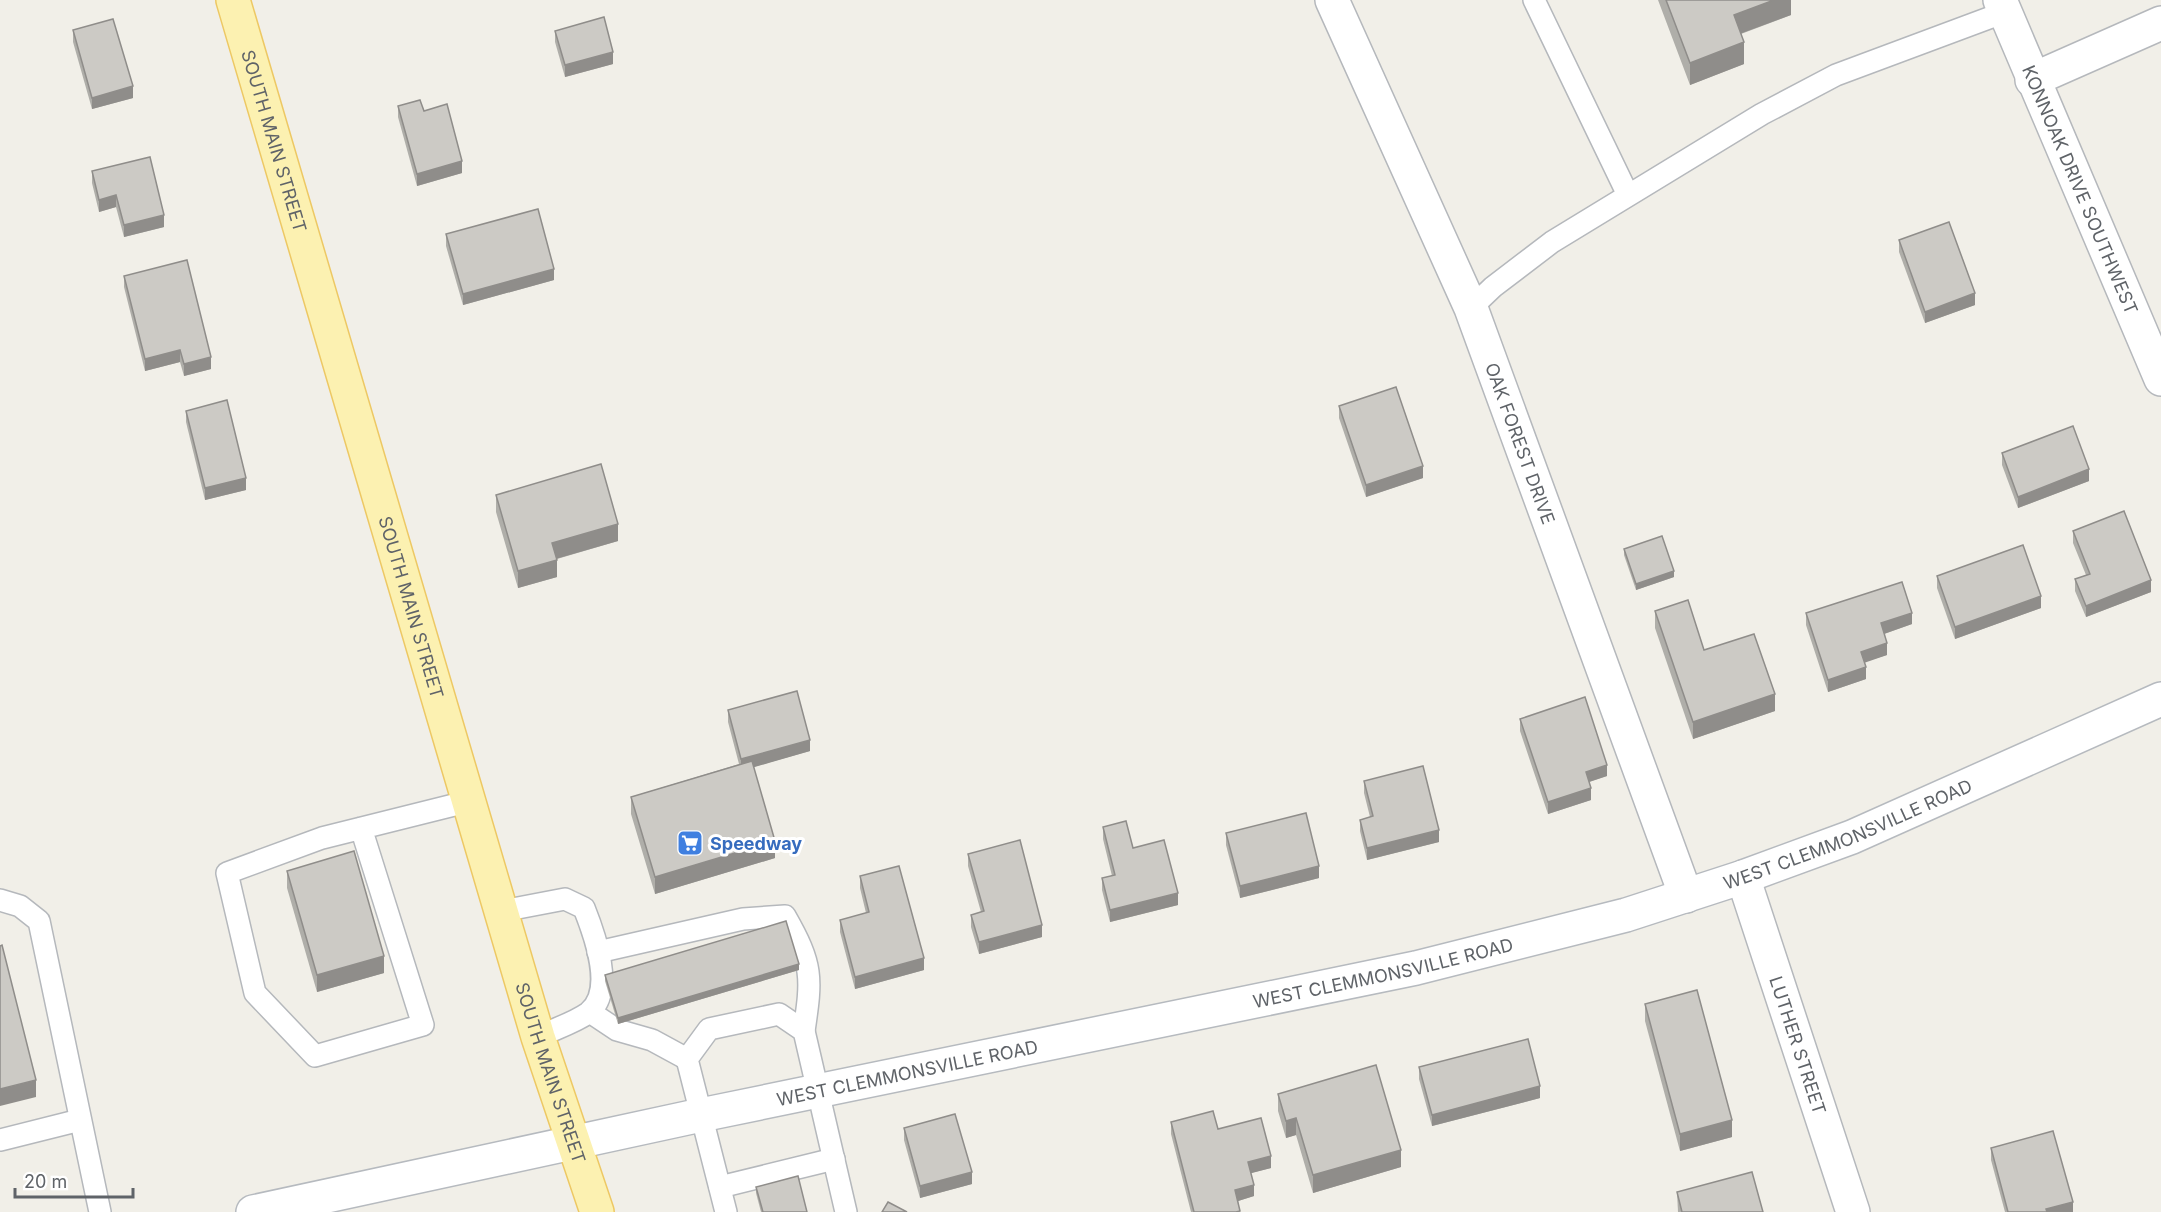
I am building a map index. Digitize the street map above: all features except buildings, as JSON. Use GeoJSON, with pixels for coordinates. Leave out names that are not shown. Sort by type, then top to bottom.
{"type":"FeatureCollection","features":[{"type":"Feature","properties":{"kind":"main road","name":"SOUTH MAIN STREET"},"geometry":{"type":"LineString","coordinates":[[233,0],[538,1037],[597,1212]]}},
{"type":"Feature","properties":{"kind":"main road","name":"OAK FOREST DRIVE"},"geometry":{"type":"LineString","coordinates":[[1332,0],[1471,308],[1686,896]]}},
{"type":"Feature","properties":{"kind":"main road","name":"KONNOAK DRIVE SOUTHWEST"},"geometry":{"type":"LineString","coordinates":[[2002,6],[2161,380]]}},
{"type":"Feature","properties":{"kind":"main road"},"geometry":{"type":"LineString","coordinates":[[2032,80],[2161,22]]}},
{"type":"Feature","properties":{"kind":"main road","name":"WEST CLEMMONSVILLE ROAD"},"geometry":{"type":"LineString","coordinates":[[253,1212],[318,1206],[573,1143],[1416,968],[1615,918],[1743,877],[1852,837],[2161,699]]}},
{"type":"Feature","properties":{"kind":"main road","name":"LUTHER STREET"},"geometry":{"type":"LineString","coordinates":[[1743,877],[1853,1212]]}},
{"type":"Feature","properties":{"kind":"lane"},"geometry":{"type":"LineString","coordinates":[[1534,0],[1628,195]]}},
{"type":"Feature","properties":{"kind":"lane"},"geometry":{"type":"LineString","coordinates":[[1471,308],[1493,287],[1552,242],[1762,114],[1836,75],[2002,6]]}},
{"type":"Feature","properties":{"kind":"lane"},"geometry":{"type":"LineString","coordinates":[[361,828],[423,1025],[315,1056],[255,993],[227,873],[322,838],[361,828],[470,801]]}},
{"type":"Feature","properties":{"kind":"lane"},"geometry":{"type":"LineString","coordinates":[[502,911],[565,899],[584,908],[597,940],[602,993],[590,1012],[538,1037]]}},
{"type":"Feature","properties":{"kind":"lane"},"geometry":{"type":"LineString","coordinates":[[0,900],[20,906],[39,921],[100,1212]]}},
{"type":"Feature","properties":{"kind":"lane"},"geometry":{"type":"LineString","coordinates":[[598,952],[744,919],[785,916],[808,963],[810,988],[804,1031],[820,1091],[846,1212]]}},
{"type":"Feature","properties":{"kind":"lane"},"geometry":{"type":"LineString","coordinates":[[590,1012],[617,1030],[652,1040],[687,1059],[726,1212]]}},
{"type":"Feature","properties":{"kind":"lane"},"geometry":{"type":"LineString","coordinates":[[687,1059],[709,1029],[779,1014],[804,1031]]}},
{"type":"Feature","properties":{"kind":"lane"},"geometry":{"type":"LineString","coordinates":[[0,1140],[80,1120]]}},
{"type":"Feature","properties":{"kind":"lane"},"geometry":{"type":"LineString","coordinates":[[720,1187],[834,1159]]}},
{"type":"Feature","properties":{"kind":"place","name":"Speedway"},"geometry":{"type":"Point","coordinates":[690,843]}}]}
